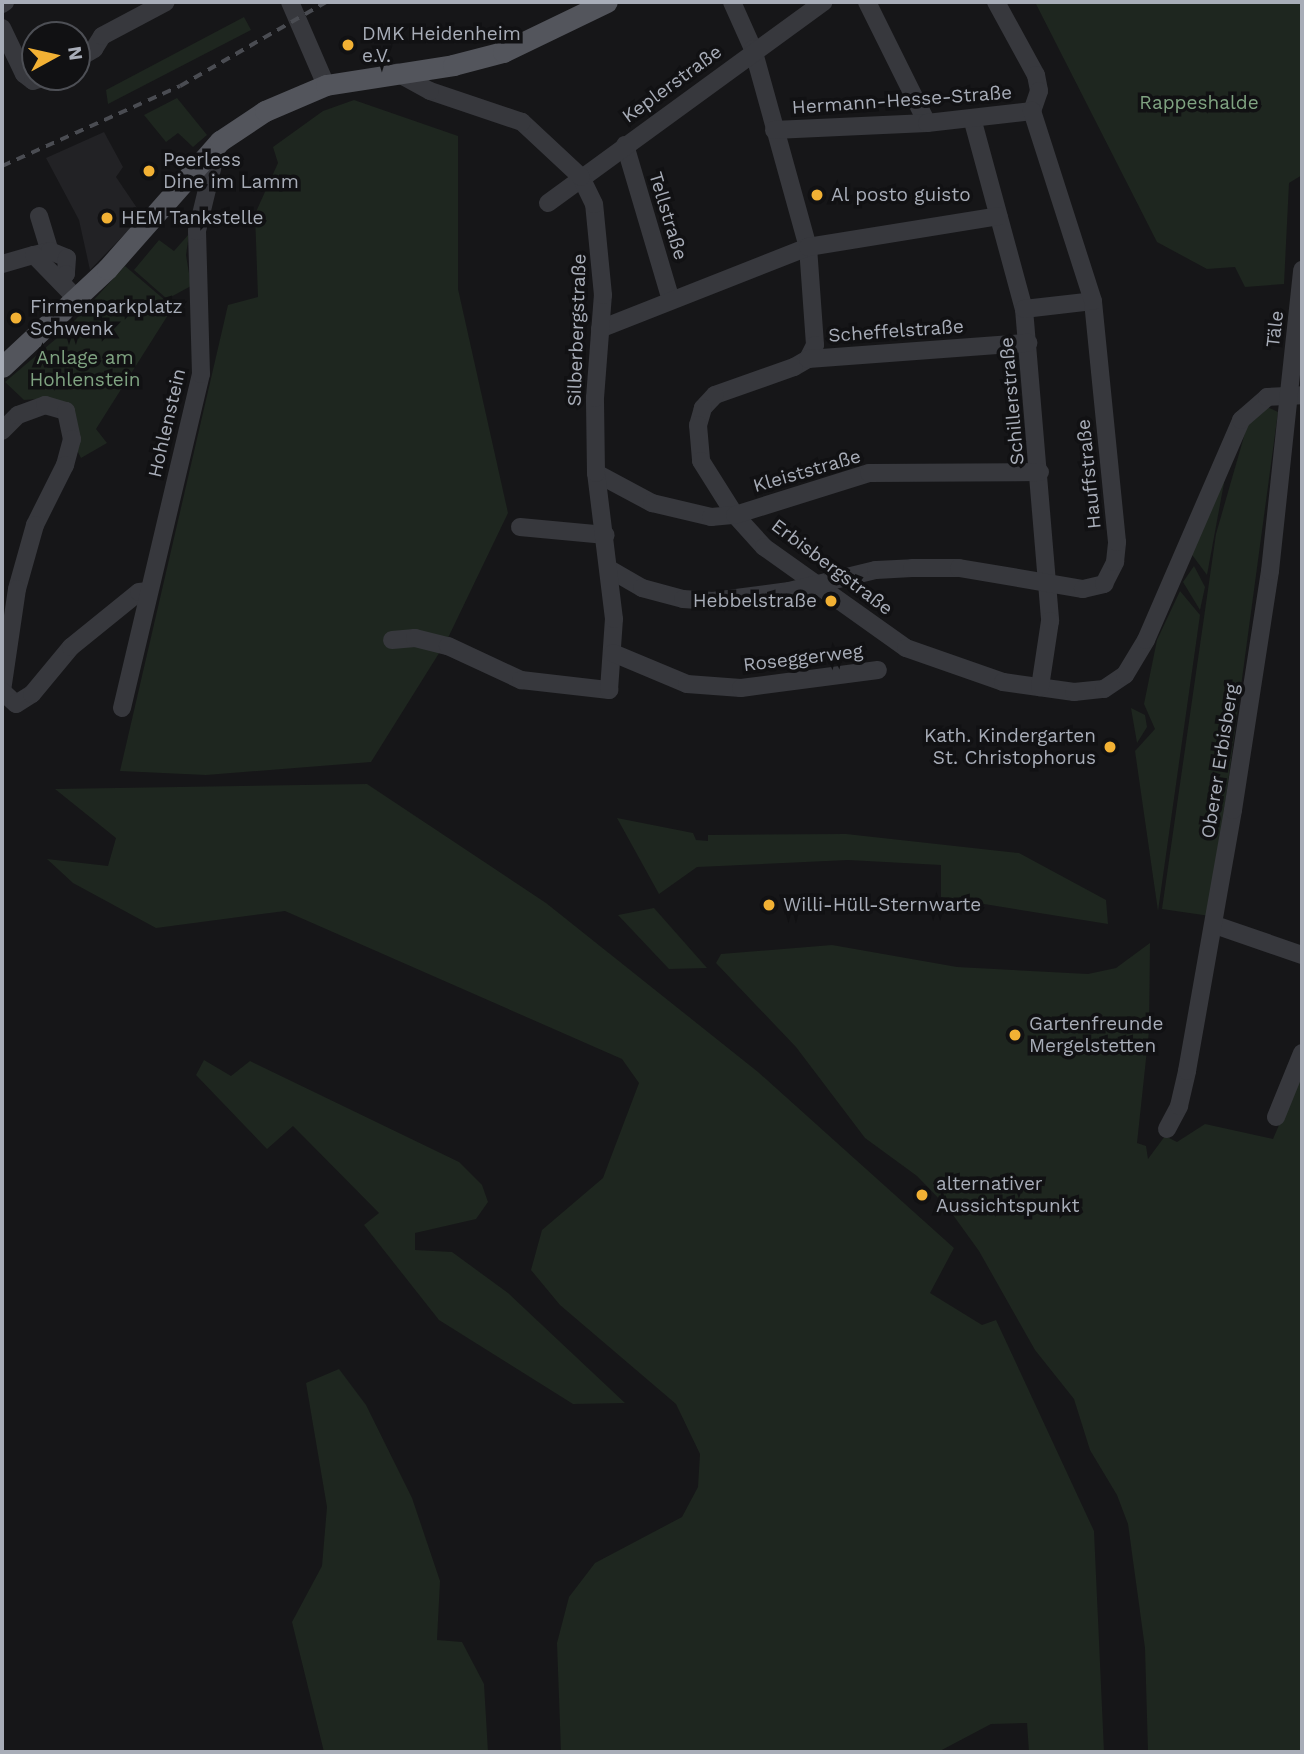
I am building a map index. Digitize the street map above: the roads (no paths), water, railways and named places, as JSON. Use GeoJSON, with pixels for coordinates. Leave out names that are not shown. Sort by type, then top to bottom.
{"type":"FeatureCollection","features":[{"type":"Feature","properties":{"kind":"main road"},"geometry":{"type":"LineString","coordinates":[[2,367],[77,299],[217,150],[265,111],[326,85],[503,52],[607,2]]}},
{"type":"Feature","properties":{"kind":"street"},"geometry":{"type":"LineString","coordinates":[[91,51],[102,36],[166,2]]}},
{"type":"Feature","properties":{"kind":"street"},"geometry":{"type":"LineString","coordinates":[[290,2],[326,85]]}},
{"type":"Feature","properties":{"kind":"street"},"geometry":{"type":"LineString","coordinates":[[732,2],[753,50],[808,247],[817,320],[816,345],[808,359]]}},
{"type":"Feature","properties":{"kind":"street","name":"Keplerstraße"},"geometry":{"type":"LineString","coordinates":[[548,203],[753,50],[824,2]]}},
{"type":"Feature","properties":{"kind":"street"},"geometry":{"type":"LineString","coordinates":[[867,2],[927,122]]}},
{"type":"Feature","properties":{"kind":"street"},"geometry":{"type":"LineString","coordinates":[[996,2],[1036,75],[1039,91],[1032,111]]}},
{"type":"Feature","properties":{"kind":"street"},"geometry":{"type":"LineString","coordinates":[[2,28],[21,69]]}},
{"type":"Feature","properties":{"kind":"street","name":"Silberbergstraße"},"geometry":{"type":"LineString","coordinates":[[392,640],[415,638],[448,646],[521,680],[578,689],[609,690],[614,653],[611,570],[596,473],[595,398],[600,329],[599,228],[582,177],[522,122],[430,91],[397,73]]}},
{"type":"Feature","properties":{"kind":"street","name":"Hermann-Hesse-Straße"},"geometry":{"type":"LineString","coordinates":[[775,130],[927,122],[1032,111]]}},
{"type":"Feature","properties":{"kind":"street","name":"Hauffstraße"},"geometry":{"type":"LineString","coordinates":[[1032,111],[1093,301],[1115,562],[1104,584],[1083,589],[1048,586]]}},
{"type":"Feature","properties":{"kind":"street","name":"Schillerstraße"},"geometry":{"type":"LineString","coordinates":[[972,118],[1024,309],[1048,586],[1048,642],[1040,687]]}},
{"type":"Feature","properties":{"kind":"street","name":"Tellstraße"},"geometry":{"type":"LineString","coordinates":[[625,145],[671,300]]}},
{"type":"Feature","properties":{"kind":"street","name":"Hohlenstein"},"geometry":{"type":"LineString","coordinates":[[122,708],[201,374],[197,231],[201,198],[217,150]]}},
{"type":"Feature","properties":{"kind":"street"},"geometry":{"type":"LineString","coordinates":[[39,216],[42,253],[77,299]]}},
{"type":"Feature","properties":{"kind":"street"},"geometry":{"type":"LineString","coordinates":[[600,329],[808,247],[999,216]]}},
{"type":"Feature","properties":{"kind":"street"},"geometry":{"type":"LineString","coordinates":[[2,264],[42,253]]}},
{"type":"Feature","properties":{"kind":"street","name":"Täle"},"geometry":{"type":"LineString","coordinates":[[1295,394],[1302,270]]}},
{"type":"Feature","properties":{"kind":"street"},"geometry":{"type":"LineString","coordinates":[[1024,309],[1093,301]]}},
{"type":"Feature","properties":{"kind":"street","name":"Scheffelstraße"},"geometry":{"type":"LineString","coordinates":[[808,359],[1028,343]]}},
{"type":"Feature","properties":{"kind":"street","name":"Erbisbergstraße"},"geometry":{"type":"LineString","coordinates":[[808,359],[779,374],[730,388],[703,408],[695,441],[701,461],[735,515],[764,547],[906,648],[952,667],[1074,692],[1104,689],[1125,675],[1146,640],[1241,420],[1260,401],[1295,394]]}},
{"type":"Feature","properties":{"kind":"street","name":"Oberer Erbisberg"},"geometry":{"type":"LineString","coordinates":[[1167,1129],[1179,1106],[1214,925],[1295,394]]}},
{"type":"Feature","properties":{"kind":"street"},"geometry":{"type":"LineString","coordinates":[[2,431],[18,415],[45,405],[66,411],[72,439],[65,465],[35,525],[17,589],[2,691],[16,704],[32,694],[71,647],[139,592],[148,591]]}},
{"type":"Feature","properties":{"kind":"street","name":"Kleiststraße"},"geometry":{"type":"LineString","coordinates":[[596,473],[652,503],[689,515],[735,515],[869,473],[1040,472]]}},
{"type":"Feature","properties":{"kind":"street"},"geometry":{"type":"LineString","coordinates":[[520,527],[606,535]]}},
{"type":"Feature","properties":{"kind":"street"},"geometry":{"type":"LineString","coordinates":[[611,570],[642,588],[682,599],[749,597],[816,585],[876,570],[959,568],[1048,586]]}},
{"type":"Feature","properties":{"kind":"street","name":"Roseggerweg"},"geometry":{"type":"LineString","coordinates":[[614,653],[687,684],[741,688],[878,670]]}},
{"type":"Feature","properties":{"kind":"street"},"geometry":{"type":"LineString","coordinates":[[1214,925],[1302,955]]}},
{"type":"Feature","properties":{"kind":"street"},"geometry":{"type":"LineString","coordinates":[[1276,1117],[1302,1054]]}},
{"type":"Feature","properties":{"kind":"railway"},"geometry":{"type":"LineString","coordinates":[[2,166],[180,86],[326,2]]}},
{"type":"Feature","properties":{"kind":"place","name":"DMK Heidenheim e.V."},"geometry":{"type":"Point","coordinates":[348,45]}},
{"type":"Feature","properties":{"kind":"place","name":"Peerless Dine im Lamm"},"geometry":{"type":"Point","coordinates":[149,171]}},
{"type":"Feature","properties":{"kind":"place","name":"Al posto guisto"},"geometry":{"type":"Point","coordinates":[817,195]}},
{"type":"Feature","properties":{"kind":"place","name":"HEM Tankstelle"},"geometry":{"type":"Point","coordinates":[107,218]}},
{"type":"Feature","properties":{"kind":"place","name":"Firmenparkplatz Schwenk"},"geometry":{"type":"Point","coordinates":[16,318]}},
{"type":"Feature","properties":{"kind":"place","name":"Hebbelstraße"},"geometry":{"type":"Point","coordinates":[831,601]}},
{"type":"Feature","properties":{"kind":"place","name":"Kath. Kindergarten St. Christophorus"},"geometry":{"type":"Point","coordinates":[1110,747]}},
{"type":"Feature","properties":{"kind":"place","name":"Willi-Hüll-Sternwarte"},"geometry":{"type":"Point","coordinates":[769,905]}},
{"type":"Feature","properties":{"kind":"place","name":"Gartenfreunde Mergelstetten"},"geometry":{"type":"Point","coordinates":[1015,1035]}},
{"type":"Feature","properties":{"kind":"place","name":"alternativer Aussichtspunkt"},"geometry":{"type":"Point","coordinates":[922,1195]}},
{"type":"Feature","properties":{"kind":"park label","name":"Rappeshalde"},"geometry":{"type":"Point","coordinates":[1199,103]}},
{"type":"Feature","properties":{"kind":"park label","name":"Anlage am Hohlenstein"},"geometry":{"type":"Point","coordinates":[85,369]}}]}
